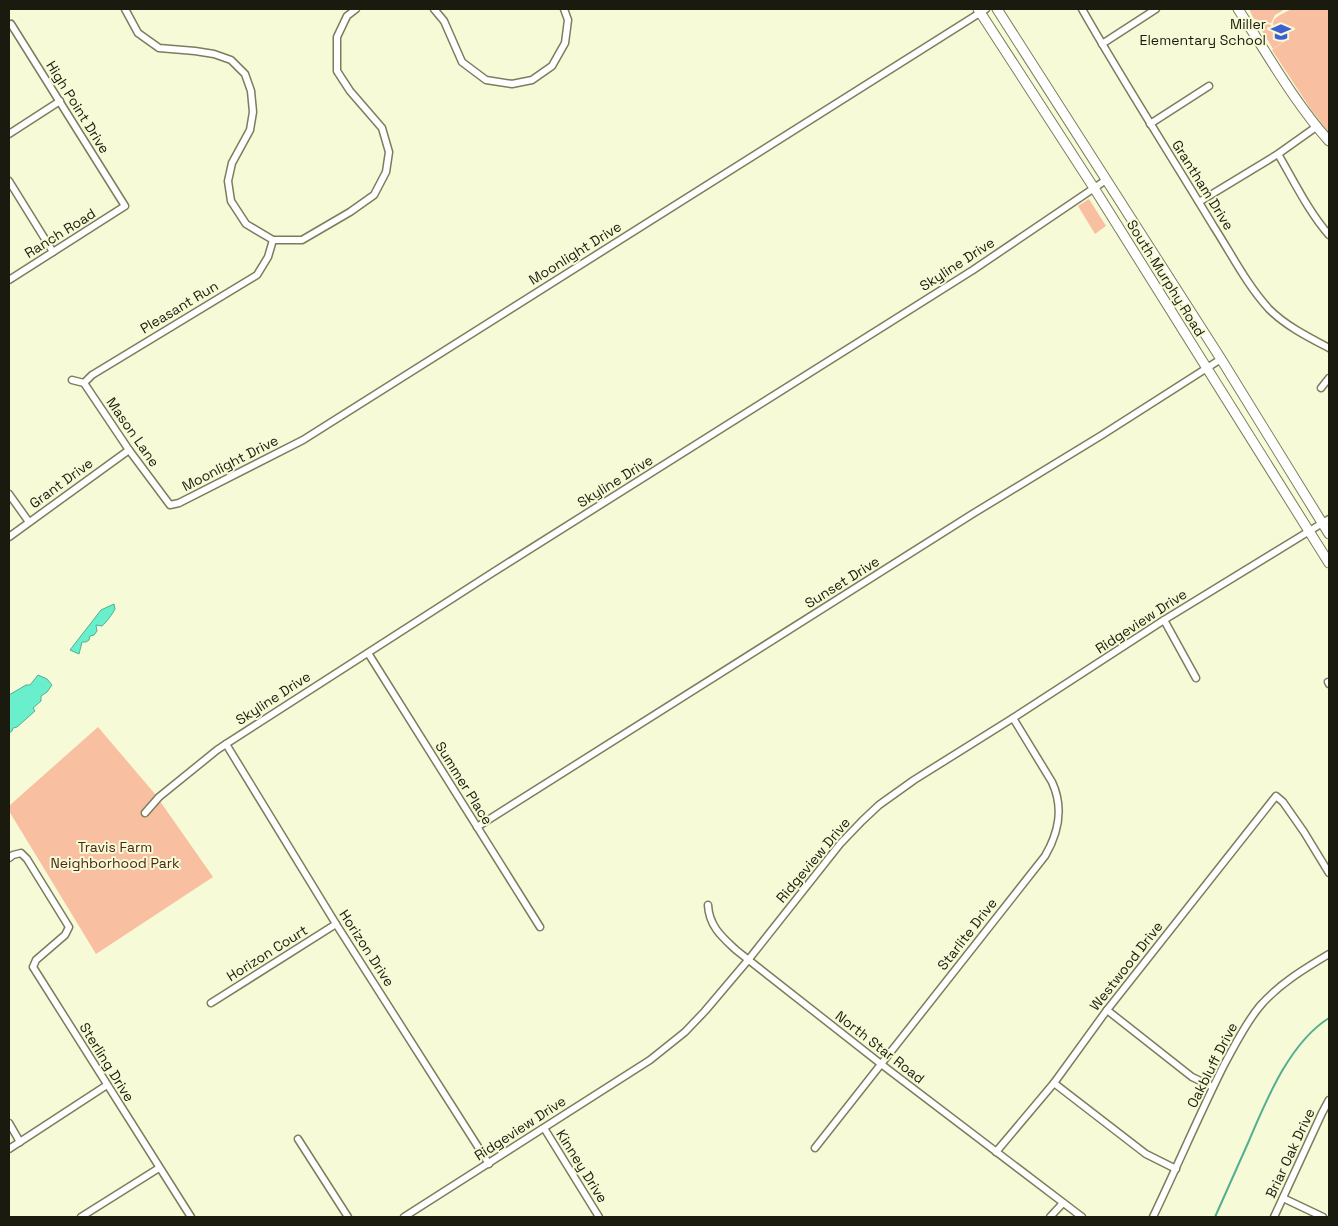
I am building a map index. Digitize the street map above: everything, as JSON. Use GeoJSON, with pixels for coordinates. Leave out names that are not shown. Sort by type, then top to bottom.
{"type":"FeatureCollection","features":[{"type":"Feature","properties":{"kind":"main road","name":"South Murphy Road"},"geometry":{"type":"LineString","coordinates":[[997,9],[1326,521],[1329,534]]}},
{"type":"Feature","properties":{"kind":"main road"},"geometry":{"type":"LineString","coordinates":[[1238,9],[1296,98],[1316,127],[1329,141]]}},
{"type":"Feature","properties":{"kind":"main road","name":"South Murphy Road"},"geometry":{"type":"LineString","coordinates":[[982,10],[1329,563]]}},
{"type":"Feature","properties":{"kind":"street"},"geometry":{"type":"LineString","coordinates":[[125,9],[138,33],[160,48],[214,54],[231,60],[246,74],[251,91],[253,112],[250,130],[232,163],[228,181],[231,201],[246,224],[273,240],[302,240],[350,212],[374,195],[386,172],[389,152],[382,128],[350,91],[337,70],[337,37],[347,16],[356,9]]}},
{"type":"Feature","properties":{"kind":"street"},"geometry":{"type":"LineString","coordinates":[[434,9],[444,21],[462,62],[486,80],[512,84],[532,80],[552,66],[565,43],[568,20],[564,9]]}},
{"type":"Feature","properties":{"kind":"street","name":"Grantham Drive"},"geometry":{"type":"LineString","coordinates":[[1082,9],[1150,124],[1257,294],[1284,322],[1298,332],[1329,348]]}},
{"type":"Feature","properties":{"kind":"street"},"geometry":{"type":"LineString","coordinates":[[1102,44],[1156,9]]}},
{"type":"Feature","properties":{"kind":"street","name":"Moonlight Drive"},"geometry":{"type":"LineString","coordinates":[[170,505],[179,504],[303,440],[982,10]]}},
{"type":"Feature","properties":{"kind":"street","name":"High Point Drive"},"geometry":{"type":"LineString","coordinates":[[9,25],[11,24],[125,206]]}},
{"type":"Feature","properties":{"kind":"street"},"geometry":{"type":"LineString","coordinates":[[1150,124],[1209,86]]}},
{"type":"Feature","properties":{"kind":"street"},"geometry":{"type":"LineString","coordinates":[[9,134],[60,101]]}},
{"type":"Feature","properties":{"kind":"street"},"geometry":{"type":"LineString","coordinates":[[1199,202],[1278,154],[1316,127]]}},
{"type":"Feature","properties":{"kind":"street"},"geometry":{"type":"LineString","coordinates":[[1278,154],[1320,225],[1329,235]]}},
{"type":"Feature","properties":{"kind":"street"},"geometry":{"type":"LineString","coordinates":[[9,180],[53,252]]}},
{"type":"Feature","properties":{"kind":"street","name":"Skyline Drive"},"geometry":{"type":"LineString","coordinates":[[145,813],[159,797],[226,744],[492,573],[967,274],[1106,180]]}},
{"type":"Feature","properties":{"kind":"street","name":"Ranch Road"},"geometry":{"type":"LineString","coordinates":[[9,280],[125,206]]}},
{"type":"Feature","properties":{"kind":"street","name":"Pleasant Run"},"geometry":{"type":"LineString","coordinates":[[84,383],[92,375],[257,274],[268,256],[273,240]]}},
{"type":"Feature","properties":{"kind":"street","name":"Sunset Drive"},"geometry":{"type":"LineString","coordinates":[[477,827],[974,513],[1221,360]]}},
{"type":"Feature","properties":{"kind":"street"},"geometry":{"type":"LineString","coordinates":[[1321,388],[1329,378]]}},
{"type":"Feature","properties":{"kind":"street"},"geometry":{"type":"LineString","coordinates":[[72,380],[84,383]]}},
{"type":"Feature","properties":{"kind":"street","name":"Mason Lane"},"geometry":{"type":"LineString","coordinates":[[84,383],[129,450],[170,505]]}},
{"type":"Feature","properties":{"kind":"street","name":"Grant Drive"},"geometry":{"type":"LineString","coordinates":[[9,537],[129,450]]}},
{"type":"Feature","properties":{"kind":"street"},"geometry":{"type":"LineString","coordinates":[[9,494],[29,522]]}},
{"type":"Feature","properties":{"kind":"street","name":"Ridgeview Drive"},"geometry":{"type":"LineString","coordinates":[[404,1217],[650,1060],[675,1041],[705,1011],[749,959],[840,844],[880,805],[914,780],[1164,620],[1326,521]]}},
{"type":"Feature","properties":{"kind":"street"},"geometry":{"type":"LineString","coordinates":[[1164,620],[1196,678]]}},
{"type":"Feature","properties":{"kind":"street","name":"Summer Place"},"geometry":{"type":"LineString","coordinates":[[368,653],[540,927]]}},
{"type":"Feature","properties":{"kind":"street","name":"Starlite Drive"},"geometry":{"type":"LineString","coordinates":[[815,1148],[1045,856],[1052,843],[1059,819],[1056,791],[1013,718]]}},
{"type":"Feature","properties":{"kind":"street","name":"Horizon Drive"},"geometry":{"type":"LineString","coordinates":[[226,744],[336,924],[489,1164]]}},
{"type":"Feature","properties":{"kind":"street","name":"Westwood Drive"},"geometry":{"type":"LineString","coordinates":[[996,1152],[1054,1083],[1107,1010],[1276,796],[1283,802],[1304,832],[1329,873]]}},
{"type":"Feature","properties":{"kind":"street","name":"Sterling Drive"},"geometry":{"type":"LineString","coordinates":[[9,858],[21,853],[27,859],[69,927],[65,935],[36,960],[33,967],[191,1217]]}},
{"type":"Feature","properties":{"kind":"street","name":"North Star Road"},"geometry":{"type":"LineString","coordinates":[[708,905],[710,918],[717,930],[727,941],[881,1064],[1082,1217]]}},
{"type":"Feature","properties":{"kind":"street","name":"Horizon Court"},"geometry":{"type":"LineString","coordinates":[[211,1003],[336,924]]}},
{"type":"Feature","properties":{"kind":"street","name":"Oakbluff Drive"},"geometry":{"type":"LineString","coordinates":[[1153,1217],[1213,1087],[1244,1028],[1259,1006],[1275,991],[1290,978],[1329,954]]}},
{"type":"Feature","properties":{"kind":"street"},"geometry":{"type":"LineString","coordinates":[[1107,1010],[1192,1077],[1213,1087]]}},
{"type":"Feature","properties":{"kind":"street"},"geometry":{"type":"LineString","coordinates":[[1054,1083],[1146,1154],[1176,1169]]}},
{"type":"Feature","properties":{"kind":"street"},"geometry":{"type":"LineString","coordinates":[[9,1149],[107,1086]]}},
{"type":"Feature","properties":{"kind":"street","name":"Briar Oak Drive"},"geometry":{"type":"LineString","coordinates":[[1274,1217],[1329,1100]]}},
{"type":"Feature","properties":{"kind":"street"},"geometry":{"type":"LineString","coordinates":[[9,1124],[20,1142]]}},
{"type":"Feature","properties":{"kind":"street","name":"Kinney Drive"},"geometry":{"type":"LineString","coordinates":[[544,1128],[599,1217]]}},
{"type":"Feature","properties":{"kind":"street"},"geometry":{"type":"LineString","coordinates":[[298,1139],[348,1217]]}},
{"type":"Feature","properties":{"kind":"street"},"geometry":{"type":"LineString","coordinates":[[81,1217],[160,1168]]}},
{"type":"Feature","properties":{"kind":"street"},"geometry":{"type":"LineString","coordinates":[[1282,1198],[1323,1217]]}},
{"type":"Feature","properties":{"kind":"street"},"geometry":{"type":"LineString","coordinates":[[1050,1217],[1063,1203]]}},
{"type":"Feature","properties":{"kind":"green space"},"geometry":{"type":"Polygon","coordinates":[[[1249,9],[1283,9],[1275,15],[1271,23],[1254,19],[1249,9]]]}},
{"type":"Feature","properties":{"kind":"green space"},"geometry":{"type":"Polygon","coordinates":[[[1292,9],[1329,9],[1329,133],[1310,108],[1272,50],[1285,41],[1275,30],[1273,22],[1279,16],[1292,9]]]}},
{"type":"Feature","properties":{"kind":"green space"},"geometry":{"type":"Polygon","coordinates":[[[1256,21],[1271,25],[1274,34],[1283,42],[1273,49],[1256,21]]]}},
{"type":"Feature","properties":{"kind":"green space"},"geometry":{"type":"Polygon","coordinates":[[[1089,199],[1106,226],[1095,234],[1078,206],[1089,199]]]}},
{"type":"Feature","properties":{"kind":"green space","name":"Travis Farm Neighborhood Park"},"geometry":{"type":"Polygon","coordinates":[[[98,727],[155,794],[213,877],[96,954],[9,811],[9,806],[98,727]]]}},
{"type":"Feature","properties":{"kind":"water"},"geometry":{"type":"Polygon","coordinates":[[[114,604],[115,609],[105,623],[102,626],[96,625],[97,631],[94,635],[90,636],[86,642],[82,642],[79,654],[70,650],[101,610],[114,604]]]}},
{"type":"Feature","properties":{"kind":"water"},"geometry":{"type":"Polygon","coordinates":[[[38,675],[47,679],[52,685],[41,696],[41,701],[33,708],[35,711],[9,733],[9,695],[26,685],[30,685],[38,675]]]}},
{"type":"Feature","properties":{"kind":"waterway"},"geometry":{"type":"LineString","coordinates":[[1215,1217],[1280,1074],[1302,1042],[1329,1018]]}},
{"type":"Feature","properties":{"kind":"place","name":"Miller Elementary School"},"geometry":{"type":"Point","coordinates":[1281,32]}}]}
